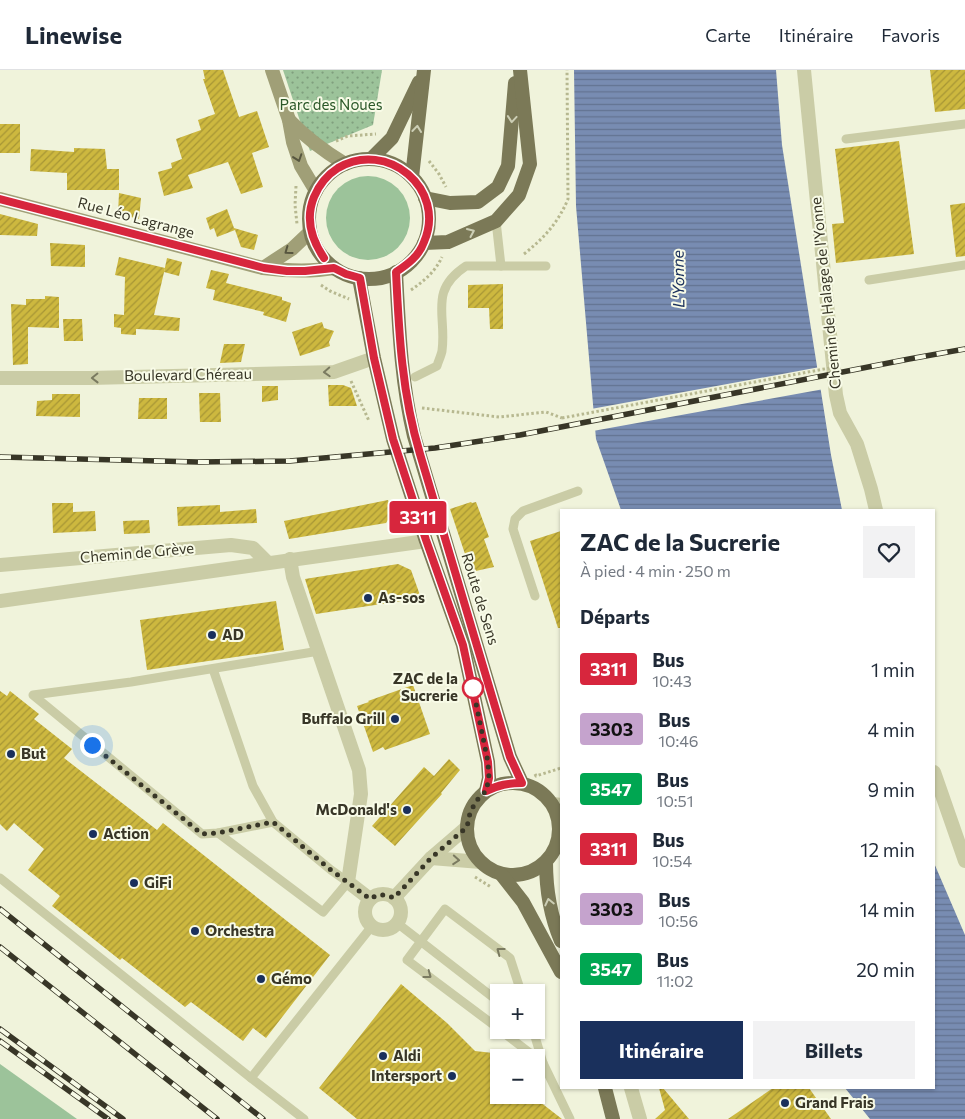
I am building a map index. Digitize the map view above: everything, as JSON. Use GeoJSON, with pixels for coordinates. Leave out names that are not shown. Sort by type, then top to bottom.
{"type":"FeatureCollection","features":[{"type":"Feature","properties":{"kind":"main road"},"geometry":{"type":"LineString","coordinates":[[272,70],[289,120],[293,142],[301,166],[316,192]]}},
{"type":"Feature","properties":{"kind":"main road"},"geometry":{"type":"LineString","coordinates":[[425,198],[450,203],[478,202],[498,187],[508,166],[516,70]]}},
{"type":"Feature","properties":{"kind":"main road"},"geometry":{"type":"LineString","coordinates":[[424,243],[448,242],[496,221],[519,194],[530,164],[520,70]]}},
{"type":"Feature","properties":{"kind":"main road"},"geometry":{"type":"LineString","coordinates":[[412,178],[424,71]]}},
{"type":"Feature","properties":{"kind":"main road"},"geometry":{"type":"LineString","coordinates":[[371,159],[392,138],[424,71]]}},
{"type":"Feature","properties":{"kind":"main road"},"geometry":{"type":"LineString","coordinates":[[289,120],[320,149],[345,164]]}},
{"type":"Feature","properties":{"kind":"main road"},"geometry":{"type":"LineString","coordinates":[[371,159],[386,162],[400,168],[420,187],[425,198],[429,213],[424,243],[413,260],[396,272],[378,278],[360,278],[334,268],[319,252],[310,232],[311,204],[324,180],[333,171],[345,164],[358,160],[371,159]]}},
{"type":"Feature","properties":{"kind":"main road","name":"Rue Léo Lagrange"},"geometry":{"type":"LineString","coordinates":[[0,199],[264,268],[287,271],[334,268]]}},
{"type":"Feature","properties":{"kind":"main road"},"geometry":{"type":"LineString","coordinates":[[264,268],[292,249],[310,232]]}},
{"type":"Feature","properties":{"kind":"main road","name":"Route de Sens"},"geometry":{"type":"LineString","coordinates":[[396,272],[401,360],[407,406],[414,436],[510,757],[522,783]]}},
{"type":"Feature","properties":{"kind":"main road","name":"Route de Sens"},"geometry":{"type":"LineString","coordinates":[[360,278],[374,358],[393,439],[463,645],[488,762],[489,778],[486,791]]}},
{"type":"Feature","properties":{"kind":"main road"},"geometry":{"type":"LineString","coordinates":[[510,783],[522,783],[534,787],[557,804],[560,841],[554,853],[536,870],[513,876],[490,870],[481,862],[473,852],[468,840],[467,827],[470,813],[476,801],[486,791],[510,783]]}},
{"type":"Feature","properties":{"kind":"main road"},"geometry":{"type":"LineString","coordinates":[[546,862],[547,895],[554,925],[560,939]]}},
{"type":"Feature","properties":{"kind":"main road"},"geometry":{"type":"LineString","coordinates":[[501,874],[523,902],[560,970]]}},
{"type":"Feature","properties":{"kind":"main road"},"geometry":{"type":"LineString","coordinates":[[605,1089],[613,1119]]}},
{"type":"Feature","properties":{"kind":"street","name":"Chemin de Halage de l'Yonne"},"geometry":{"type":"LineString","coordinates":[[804,70],[836,395],[840,412],[857,444],[876,509]]}},
{"type":"Feature","properties":{"kind":"street","name":"Boulevard Chéreau"},"geometry":{"type":"LineString","coordinates":[[0,378],[90,378],[334,372],[374,358]]}},
{"type":"Feature","properties":{"kind":"street","name":"Chemin de Grève"},"geometry":{"type":"LineString","coordinates":[[0,601],[426,540]]}},
{"type":"Feature","properties":{"kind":"street","name":"Chemin de Grève"},"geometry":{"type":"LineString","coordinates":[[0,565],[231,545],[253,548],[268,562]]}},
{"type":"Feature","properties":{"kind":"street"},"geometry":{"type":"LineString","coordinates":[[290,559],[294,577],[359,770],[361,794],[348,882],[370,899]]}},
{"type":"Feature","properties":{"kind":"street"},"geometry":{"type":"LineString","coordinates":[[935,775],[965,860]]}},
{"type":"Feature","properties":{"kind":"street"},"geometry":{"type":"LineString","coordinates":[[394,898],[431,858],[467,827]]}},
{"type":"Feature","properties":{"kind":"street"},"geometry":{"type":"LineString","coordinates":[[431,858],[481,862]]}},
{"type":"Feature","properties":{"kind":"street"},"geometry":{"type":"LineString","coordinates":[[384,894],[394,898],[401,913],[397,923],[388,929],[377,929],[372,926],[365,913],[370,899],[384,894]]}},
{"type":"Feature","properties":{"kind":"street"},"geometry":{"type":"LineString","coordinates":[[631,1089],[640,1119]]}},
{"type":"Feature","properties":{"kind":"lane"},"geometry":{"type":"LineString","coordinates":[[846,139],[965,124]]}},
{"type":"Feature","properties":{"kind":"lane"},"geometry":{"type":"LineString","coordinates":[[496,221],[506,266]]}},
{"type":"Feature","properties":{"kind":"lane"},"geometry":{"type":"LineString","coordinates":[[869,280],[965,265]]}},
{"type":"Feature","properties":{"kind":"lane"},"geometry":{"type":"LineString","coordinates":[[414,377],[437,366],[442,352],[442,296],[446,284],[455,273],[466,266],[546,266]]}},
{"type":"Feature","properties":{"kind":"lane"},"geometry":{"type":"LineString","coordinates":[[535,596],[513,529],[515,519],[523,511],[578,491]]}},
{"type":"Feature","properties":{"kind":"lane"},"geometry":{"type":"LineString","coordinates":[[273,822],[218,833],[202,834],[33,695],[213,669],[319,651]]}},
{"type":"Feature","properties":{"kind":"lane"},"geometry":{"type":"LineString","coordinates":[[213,669],[253,786],[273,822],[348,882],[323,912],[218,833]]}},
{"type":"Feature","properties":{"kind":"lane"},"geometry":{"type":"LineString","coordinates":[[0,878],[304,1119]]}},
{"type":"Feature","properties":{"kind":"lane"},"geometry":{"type":"LineString","coordinates":[[490,1023],[407,960],[445,909],[510,958],[518,984]]}},
{"type":"Feature","properties":{"kind":"lane"},"geometry":{"type":"LineString","coordinates":[[397,923],[490,995]]}},
{"type":"Feature","properties":{"kind":"lane"},"geometry":{"type":"LineString","coordinates":[[251,1078],[372,926]]}},
{"type":"Feature","properties":{"kind":"lane"},"geometry":{"type":"LineString","coordinates":[[511,1039],[525,1049]]}},
{"type":"Feature","properties":{"kind":"lane"},"geometry":{"type":"LineString","coordinates":[[545,1066],[570,1119]]}},
{"type":"Feature","properties":{"kind":"path"},"geometry":{"type":"LineString","coordinates":[[506,266],[540,241],[561,217],[568,200],[567,70]]}},
{"type":"Feature","properties":{"kind":"path"},"geometry":{"type":"LineString","coordinates":[[330,144],[348,136],[377,134]]}},
{"type":"Feature","properties":{"kind":"path"},"geometry":{"type":"LineString","coordinates":[[424,154],[439,174],[449,194]]}},
{"type":"Feature","properties":{"kind":"path"},"geometry":{"type":"LineString","coordinates":[[296,185],[297,226]]}},
{"type":"Feature","properties":{"kind":"path"},"geometry":{"type":"LineString","coordinates":[[408,292],[427,279],[444,254]]}},
{"type":"Feature","properties":{"kind":"path"},"geometry":{"type":"LineString","coordinates":[[330,291],[352,300]]}},
{"type":"Feature","properties":{"kind":"path"},"geometry":{"type":"LineString","coordinates":[[354,366],[351,381],[369,421]]}},
{"type":"Feature","properties":{"kind":"path"},"geometry":{"type":"LineString","coordinates":[[422,408],[500,417],[546,412],[562,418],[835,367]]}},
{"type":"Feature","properties":{"kind":"path"},"geometry":{"type":"LineString","coordinates":[[532,768],[536,776],[560,768]]}},
{"type":"Feature","properties":{"kind":"path"},"geometry":{"type":"LineString","coordinates":[[474,876],[494,889]]}},
{"type":"Feature","properties":{"kind":"green space","name":"Parc des Noues"},"geometry":{"type":"Polygon","coordinates":[[[283,70],[382,70],[373,125],[310,151],[283,70]]]}},
{"type":"Feature","properties":{"kind":"green space"},"geometry":{"type":"Polygon","coordinates":[[[368,176],[391,183],[403,195],[410,218],[403,241],[391,253],[368,260],[345,253],[333,241],[326,218],[333,195],[345,183],[368,176]]]}},
{"type":"Feature","properties":{"kind":"green space"},"geometry":{"type":"Polygon","coordinates":[[[0,1064],[77,1119],[0,1119],[0,1064]]]}},
{"type":"Feature","properties":{"kind":"water","name":"L'Yonne"},"geometry":{"type":"Polygon","coordinates":[[[574,70],[776,70],[782,145],[831,455],[842,509],[621,509],[596,439],[576,206],[574,70]]]}},
{"type":"Feature","properties":{"kind":"water"},"geometry":{"type":"Polygon","coordinates":[[[935,865],[965,935],[965,1119],[870,1119],[846,1089],[935,1089],[935,865]]]}},
{"type":"Feature","properties":{"kind":"pier"},"geometry":{"type":"Polygon","coordinates":[[[820,367],[824,389],[593,431],[591,409],[820,367]]]}},
{"type":"Feature","properties":{"kind":"building"},"geometry":{"type":"Polygon","coordinates":[[[203,70],[223,70],[239,117],[257,111],[269,147],[252,153],[263,187],[241,194],[228,162],[188,175],[193,188],[164,196],[158,172],[172,168],[171,163],[182,159],[176,139],[201,130],[198,120],[215,114],[203,79],[205,79],[203,70]]]}},
{"type":"Feature","properties":{"kind":"building"},"geometry":{"type":"Polygon","coordinates":[[[930,70],[965,70],[965,109],[935,112],[930,70]]]}},
{"type":"Feature","properties":{"kind":"building"},"geometry":{"type":"Polygon","coordinates":[[[0,124],[20,124],[20,153],[0,153],[0,124]]]}},
{"type":"Feature","properties":{"kind":"building"},"geometry":{"type":"Polygon","coordinates":[[[899,141],[914,254],[836,263],[832,224],[844,223],[835,149],[899,141]]]}},
{"type":"Feature","properties":{"kind":"building"},"geometry":{"type":"Polygon","coordinates":[[[74,148],[105,149],[107,169],[119,169],[119,190],[67,190],[67,173],[30,171],[31,149],[74,152],[74,148]]]}},
{"type":"Feature","properties":{"kind":"building"},"geometry":{"type":"Polygon","coordinates":[[[119,193],[141,198],[139,219],[118,214],[119,193]]]}},
{"type":"Feature","properties":{"kind":"building"},"geometry":{"type":"Polygon","coordinates":[[[965,203],[965,256],[956,257],[950,205],[965,203]]]}},
{"type":"Feature","properties":{"kind":"building"},"geometry":{"type":"Polygon","coordinates":[[[227,209],[234,228],[258,235],[254,250],[241,247],[235,230],[217,237],[214,228],[210,230],[206,218],[227,209]]]}},
{"type":"Feature","properties":{"kind":"building"},"geometry":{"type":"Polygon","coordinates":[[[0,214],[38,224],[37,236],[0,235],[0,214]]]}},
{"type":"Feature","properties":{"kind":"building"},"geometry":{"type":"Polygon","coordinates":[[[50,243],[85,245],[85,267],[51,266],[50,243]]]}},
{"type":"Feature","properties":{"kind":"building"},"geometry":{"type":"Polygon","coordinates":[[[119,257],[165,268],[154,315],[180,318],[179,331],[136,329],[136,335],[121,334],[121,328],[114,327],[114,314],[124,315],[125,277],[115,275],[119,257]]]}},
{"type":"Feature","properties":{"kind":"building"},"geometry":{"type":"Polygon","coordinates":[[[167,258],[182,262],[179,276],[164,272],[167,258]]]}},
{"type":"Feature","properties":{"kind":"building"},"geometry":{"type":"Polygon","coordinates":[[[211,270],[229,274],[226,283],[282,297],[282,300],[291,303],[286,322],[263,315],[264,312],[213,300],[215,290],[206,288],[211,270]]]}},
{"type":"Feature","properties":{"kind":"building"},"geometry":{"type":"Polygon","coordinates":[[[503,284],[503,329],[490,329],[489,308],[468,308],[468,285],[503,284]]]}},
{"type":"Feature","properties":{"kind":"building"},"geometry":{"type":"Polygon","coordinates":[[[45,296],[59,297],[59,328],[28,327],[28,364],[13,365],[11,304],[26,305],[26,299],[45,299],[45,296]]]}},
{"type":"Feature","properties":{"kind":"building"},"geometry":{"type":"Polygon","coordinates":[[[63,319],[82,319],[83,341],[64,341],[63,319]]]}},
{"type":"Feature","properties":{"kind":"building"},"geometry":{"type":"Polygon","coordinates":[[[322,322],[324,328],[334,331],[329,342],[330,346],[300,356],[292,332],[322,322]]]}},
{"type":"Feature","properties":{"kind":"building"},"geometry":{"type":"Polygon","coordinates":[[[224,344],[245,344],[241,362],[220,363],[224,344]]]}},
{"type":"Feature","properties":{"kind":"building"},"geometry":{"type":"Polygon","coordinates":[[[328,385],[343,385],[351,388],[357,406],[329,406],[328,385]]]}},
{"type":"Feature","properties":{"kind":"building"},"geometry":{"type":"Polygon","coordinates":[[[262,386],[278,386],[278,400],[262,402],[262,386]]]}},
{"type":"Feature","properties":{"kind":"building"},"geometry":{"type":"Polygon","coordinates":[[[199,393],[220,393],[221,422],[200,422],[199,393]]]}},
{"type":"Feature","properties":{"kind":"building"},"geometry":{"type":"Polygon","coordinates":[[[52,394],[80,394],[80,417],[36,416],[37,401],[52,400],[52,394]]]}},
{"type":"Feature","properties":{"kind":"building"},"geometry":{"type":"Polygon","coordinates":[[[139,398],[167,398],[167,419],[138,419],[139,398]]]}},
{"type":"Feature","properties":{"kind":"building"},"geometry":{"type":"Polygon","coordinates":[[[388,500],[392,514],[386,523],[289,539],[284,521],[388,500]]]}},
{"type":"Feature","properties":{"kind":"building"},"geometry":{"type":"Polygon","coordinates":[[[476,502],[489,537],[484,539],[494,567],[471,572],[450,509],[476,502]]]}},
{"type":"Feature","properties":{"kind":"building"},"geometry":{"type":"Polygon","coordinates":[[[52,503],[73,503],[73,512],[95,511],[96,531],[53,533],[52,503]]]}},
{"type":"Feature","properties":{"kind":"building"},"geometry":{"type":"Polygon","coordinates":[[[220,505],[220,512],[256,509],[257,523],[178,526],[177,507],[220,505]]]}},
{"type":"Feature","properties":{"kind":"building"},"geometry":{"type":"Polygon","coordinates":[[[149,520],[150,533],[124,534],[123,521],[149,520]]]}},
{"type":"Feature","properties":{"kind":"building"},"geometry":{"type":"Polygon","coordinates":[[[560,531],[560,628],[558,628],[530,541],[560,531]]]}},
{"type":"Feature","properties":{"kind":"building"},"geometry":{"type":"Polygon","coordinates":[[[398,564],[411,570],[421,598],[316,614],[305,579],[398,564]]]}},
{"type":"Feature","properties":{"kind":"building","name":"AD"},"geometry":{"type":"Polygon","coordinates":[[[276,601],[284,650],[147,670],[140,620],[276,601]]]}},
{"type":"Feature","properties":{"kind":"building","name":"Buffalo Grill"},"geometry":{"type":"Polygon","coordinates":[[[413,685],[430,734],[385,750],[383,747],[373,752],[357,706],[413,685]]]}},
{"type":"Feature","properties":{"kind":"building"},"geometry":{"type":"Polygon","coordinates":[[[0,691],[7,696],[10,691],[39,714],[34,719],[72,749],[64,758],[157,830],[163,823],[330,955],[266,1038],[253,1028],[243,1041],[191,1002],[185,1007],[122,958],[120,960],[52,906],[60,896],[28,870],[44,849],[14,823],[7,831],[0,824],[0,691]]]}},
{"type":"Feature","properties":{"kind":"building","name":"McDonald's"},"geometry":{"type":"Polygon","coordinates":[[[449,759],[460,770],[442,794],[395,846],[372,826],[424,767],[434,776],[449,759]]]}},
{"type":"Feature","properties":{"kind":"building"},"geometry":{"type":"Polygon","coordinates":[[[401,984],[447,1023],[475,1051],[490,1053],[490,1104],[543,1104],[562,1119],[357,1119],[319,1088],[401,984]]]}},
{"type":"Feature","properties":{"kind":"building"},"geometry":{"type":"Polygon","coordinates":[[[659,1089],[664,1089],[689,1119],[655,1119],[665,1110],[659,1089]]]}},
{"type":"Feature","properties":{"kind":"building","name":"Grand Frais"},"geometry":{"type":"Polygon","coordinates":[[[772,1089],[810,1089],[831,1119],[728,1119],[772,1089]]]}},
{"type":"Feature","properties":{"kind":"railway"},"geometry":{"type":"LineString","coordinates":[[0,457],[198,462],[290,461],[435,448],[520,435],[965,349]]}},
{"type":"Feature","properties":{"kind":"railway"},"geometry":{"type":"LineString","coordinates":[[0,909],[263,1119]]}},
{"type":"Feature","properties":{"kind":"railway"},"geometry":{"type":"LineString","coordinates":[[0,947],[217,1119]]}},
{"type":"Feature","properties":{"kind":"railway"},"geometry":{"type":"LineString","coordinates":[[0,1029],[123,1119]]}},
{"type":"Feature","properties":{"kind":"railway"},"geometry":{"type":"LineString","coordinates":[[0,1041],[108,1119]]}},
{"type":"Feature","properties":{"kind":"bus line","name":"3311"},"geometry":{"type":"LineString","coordinates":[[0,199],[264,268],[287,271],[334,268],[360,278],[374,358],[393,439],[463,645],[488,762],[489,778],[486,791],[510,783],[522,783],[510,757],[414,436],[407,406],[401,360],[396,272],[413,260],[424,243],[429,213],[420,187],[400,168],[386,162],[371,159],[345,164],[333,171],[316,192],[311,204],[309,218],[310,232],[315,246],[324,258]]}},
{"type":"Feature","properties":{"kind":"place","name":"As-sos"},"geometry":{"type":"Point","coordinates":[368,598]}},
{"type":"Feature","properties":{"kind":"place","name":"AD"},"geometry":{"type":"Point","coordinates":[212,635]}},
{"type":"Feature","properties":{"kind":"place","name":"ZAC de la Sucrerie"},"geometry":{"type":"Point","coordinates":[473,688]}},
{"type":"Feature","properties":{"kind":"place","name":"Buffalo Grill"},"geometry":{"type":"Point","coordinates":[395,719]}},
{"type":"Feature","properties":{"kind":"place","name":"But"},"geometry":{"type":"Point","coordinates":[11,754]}},
{"type":"Feature","properties":{"kind":"place","name":"McDonald's"},"geometry":{"type":"Point","coordinates":[407,810]}},
{"type":"Feature","properties":{"kind":"place","name":"Action"},"geometry":{"type":"Point","coordinates":[93,834]}},
{"type":"Feature","properties":{"kind":"place","name":"GiFi"},"geometry":{"type":"Point","coordinates":[134,883]}},
{"type":"Feature","properties":{"kind":"place","name":"Orchestra"},"geometry":{"type":"Point","coordinates":[195,931]}},
{"type":"Feature","properties":{"kind":"place","name":"Gémo"},"geometry":{"type":"Point","coordinates":[261,979]}},
{"type":"Feature","properties":{"kind":"place","name":"Aldi"},"geometry":{"type":"Point","coordinates":[383,1056]}},
{"type":"Feature","properties":{"kind":"place","name":"Intersport"},"geometry":{"type":"Point","coordinates":[452,1076]}},
{"type":"Feature","properties":{"kind":"place","name":"Grand Frais"},"geometry":{"type":"Point","coordinates":[785,1103]}},
{"type":"Feature","properties":{"kind":"route"},"geometry":{"type":"LineString","coordinates":[[92,745],[202,834],[218,833],[273,822],[331,870],[370,899],[384,894],[394,898],[431,858],[467,827],[470,813],[476,801],[486,791],[489,778],[488,762],[472,684],[473,688]]}}]}
